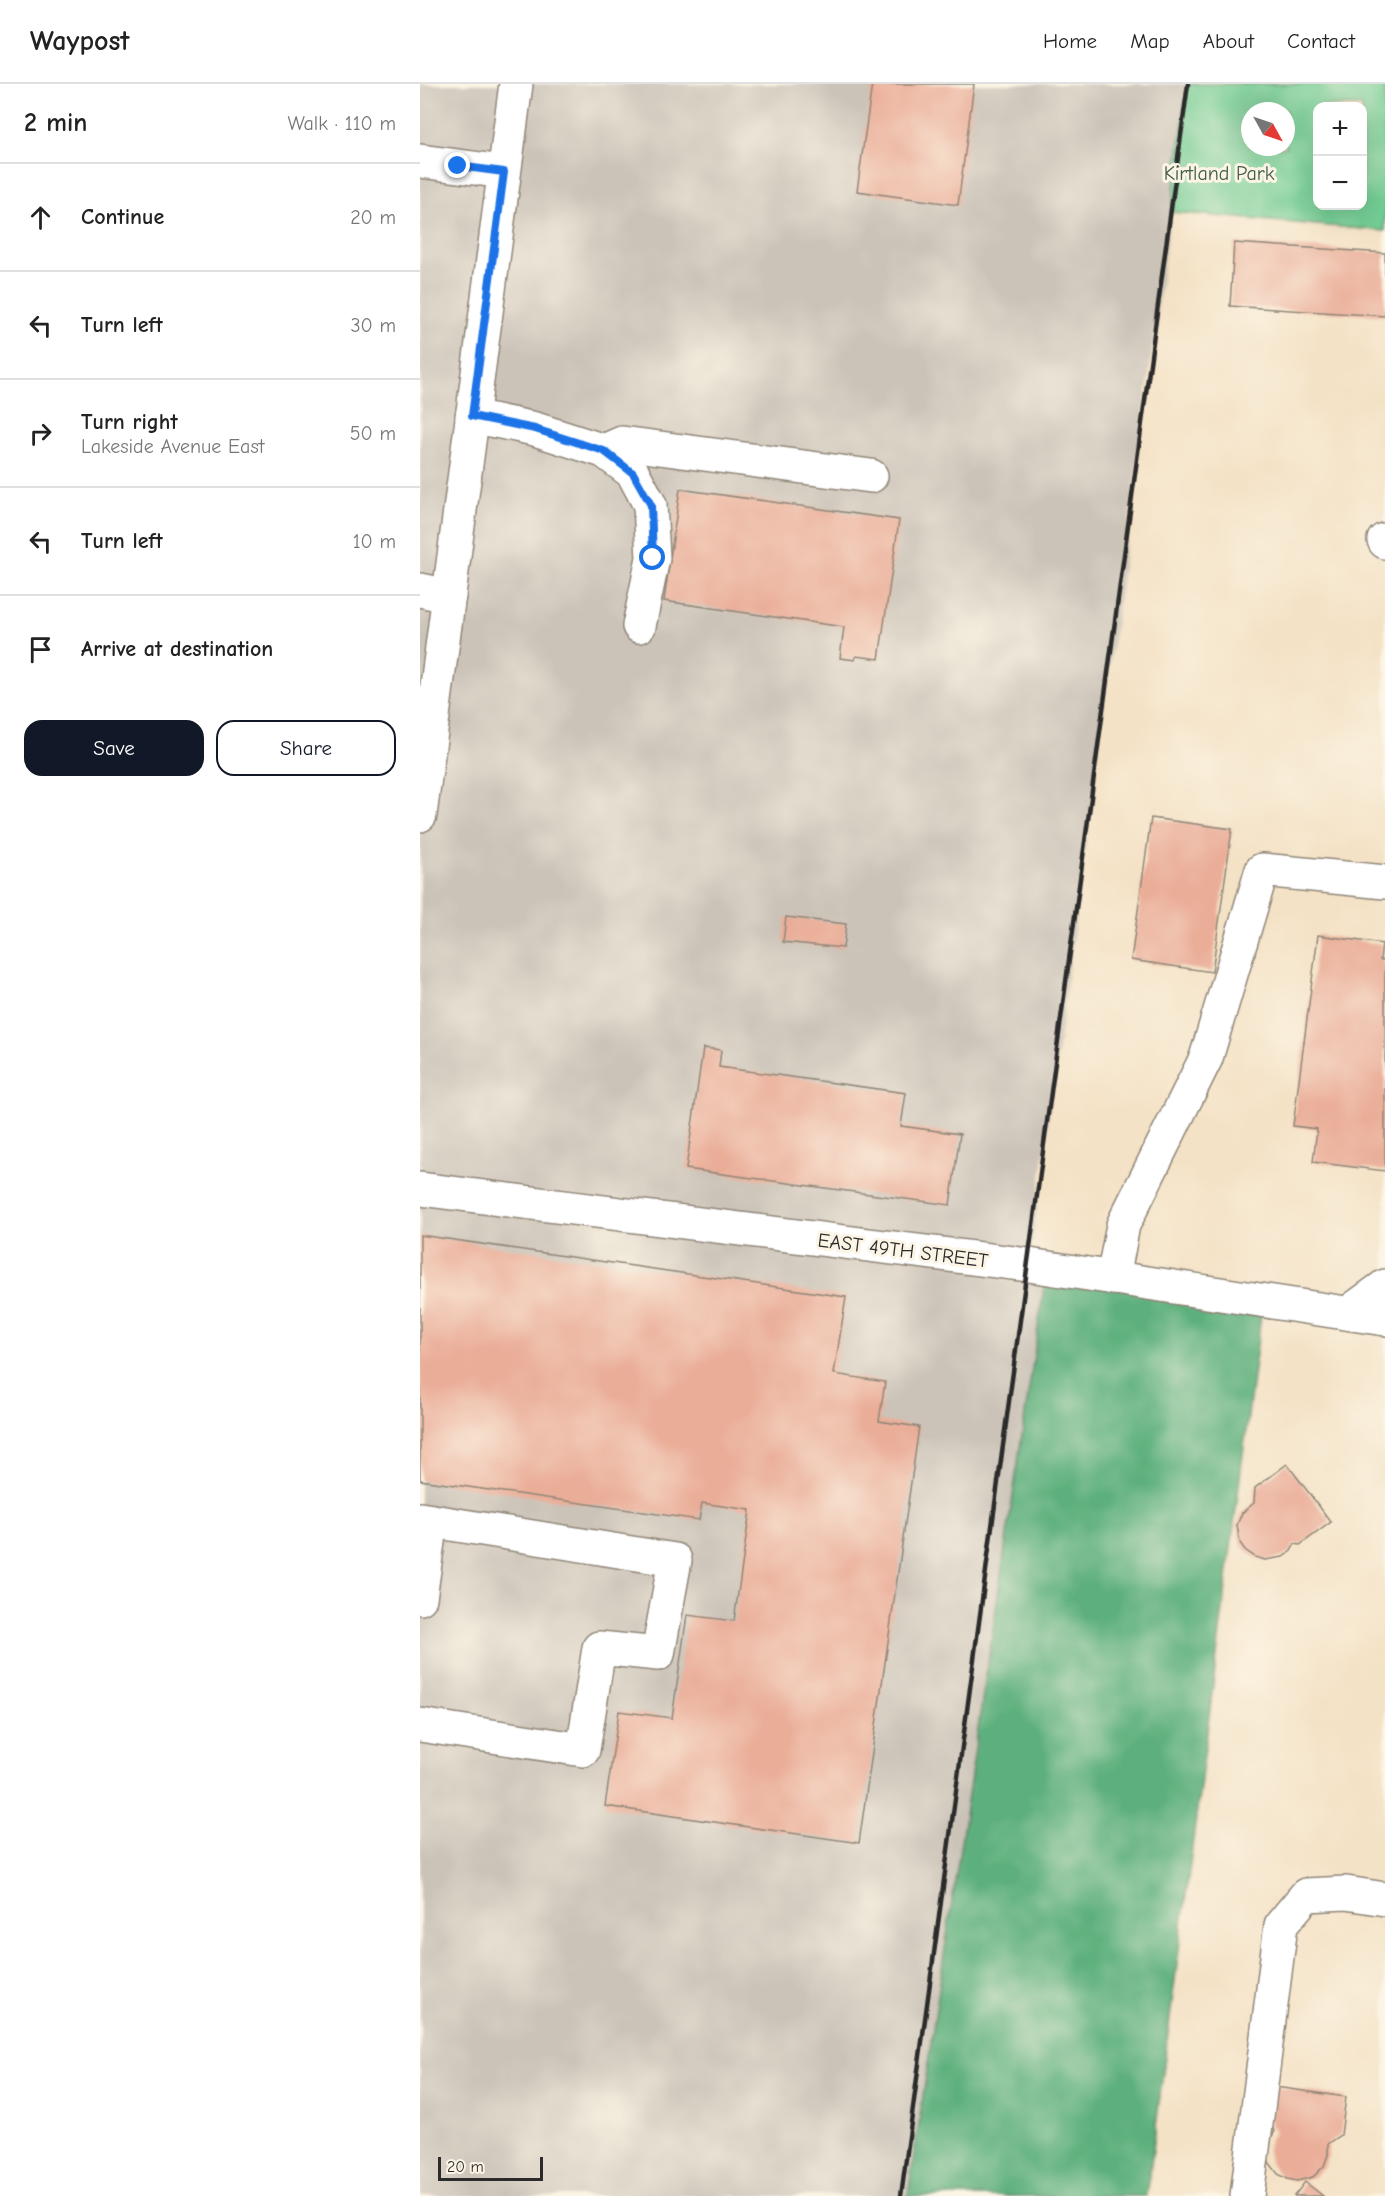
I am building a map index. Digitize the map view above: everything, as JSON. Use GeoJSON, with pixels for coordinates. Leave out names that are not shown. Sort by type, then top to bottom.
{"type":"FeatureCollection","features":[{"type":"Feature","properties":{"kind":"street"},"geometry":{"type":"LineString","coordinates":[[420,815],[434,593],[472,416],[516,84]]}},
{"type":"Feature","properties":{"kind":"street"},"geometry":{"type":"LineString","coordinates":[[420,161],[504,172]]}},
{"type":"Feature","properties":{"kind":"street"},"geometry":{"type":"LineString","coordinates":[[472,416],[535,429],[604,451],[633,473],[651,505],[653,558],[639,626]]}},
{"type":"Feature","properties":{"kind":"street"},"geometry":{"type":"LineString","coordinates":[[604,451],[622,443],[871,476]]}},
{"type":"Feature","properties":{"kind":"street"},"geometry":{"type":"LineString","coordinates":[[1113,1278],[1123,1225],[1206,1058],[1262,870],[1385,882]]}},
{"type":"Feature","properties":{"kind":"street","name":"EAST 49TH STREET"},"geometry":{"type":"LineString","coordinates":[[420,1189],[1029,1265],[1385,1319]]}},
{"type":"Feature","properties":{"kind":"street"},"geometry":{"type":"LineString","coordinates":[[1348,1313],[1385,1286]]}},
{"type":"Feature","properties":{"kind":"street"},"geometry":{"type":"LineString","coordinates":[[420,1598],[425,1520],[675,1560],[658,1654],[599,1648],[583,1750],[420,1725]]}},
{"type":"Feature","properties":{"kind":"street"},"geometry":{"type":"LineString","coordinates":[[1247,2196],[1281,1925],[1306,1895],[1346,1893],[1385,1899]]}},
{"type":"Feature","properties":{"kind":"shaded area"},"geometry":{"type":"Polygon","coordinates":[[[420,84],[1188,84],[1029,1265],[1047,1268],[908,2196],[420,2196],[420,84]]]}},
{"type":"Feature","properties":{"kind":"green space","name":"Kirtland Park"},"geometry":{"type":"Polygon","coordinates":[[[1188,84],[1385,84],[1385,231],[1171,212],[1188,84]]]}},
{"type":"Feature","properties":{"kind":"green space"},"geometry":{"type":"Polygon","coordinates":[[[1047,1268],[1263,1300],[1147,2196],[908,2196],[1047,1268]]]}},
{"type":"Feature","properties":{"kind":"building"},"geometry":{"type":"Polygon","coordinates":[[[872,84],[974,84],[958,205],[857,191],[872,84]]]}},
{"type":"Feature","properties":{"kind":"building"},"geometry":{"type":"Polygon","coordinates":[[[1234,243],[1385,253],[1385,316],[1230,306],[1234,243]]]}},
{"type":"Feature","properties":{"kind":"building"},"geometry":{"type":"Polygon","coordinates":[[[680,489],[899,520],[879,659],[856,656],[855,660],[840,658],[844,627],[664,601],[680,489]]]}},
{"type":"Feature","properties":{"kind":"building"},"geometry":{"type":"Polygon","coordinates":[[[1151,818],[1232,829],[1212,972],[1131,960],[1151,818]]]}},
{"type":"Feature","properties":{"kind":"building"},"geometry":{"type":"Polygon","coordinates":[[[786,917],[846,924],[843,948],[783,942],[786,917]]]}},
{"type":"Feature","properties":{"kind":"building"},"geometry":{"type":"Polygon","coordinates":[[[1318,935],[1382,944],[1380,960],[1385,960],[1385,1171],[1313,1162],[1317,1129],[1293,1126],[1318,935]]]}},
{"type":"Feature","properties":{"kind":"building"},"geometry":{"type":"Polygon","coordinates":[[[703,1048],[721,1050],[719,1067],[906,1093],[901,1126],[960,1134],[950,1205],[686,1169],[703,1048]]]}},
{"type":"Feature","properties":{"kind":"building"},"geometry":{"type":"Polygon","coordinates":[[[420,1235],[846,1297],[834,1374],[885,1382],[879,1421],[919,1427],[859,1843],[605,1806],[619,1711],[672,1718],[687,1615],[734,1621],[750,1510],[702,1503],[699,1520],[420,1480],[420,1235]]]}},
{"type":"Feature","properties":{"kind":"building"},"geometry":{"type":"Polygon","coordinates":[[[1287,1464],[1331,1522],[1300,1545],[1295,1544],[1291,1551],[1283,1557],[1265,1560],[1245,1550],[1240,1543],[1237,1525],[1242,1513],[1254,1503],[1255,1488],[1287,1464]]]}},
{"type":"Feature","properties":{"kind":"building"},"geometry":{"type":"Polygon","coordinates":[[[1275,2087],[1346,2097],[1341,2135],[1328,2144],[1328,2155],[1324,2166],[1313,2177],[1297,2181],[1288,2179],[1278,2174],[1269,2162],[1267,2150],[1275,2131],[1270,2124],[1275,2087]]]}},
{"type":"Feature","properties":{"kind":"building"},"geometry":{"type":"Polygon","coordinates":[[[1305,2182],[1323,2196],[1294,2196],[1305,2182]]]}},
{"type":"Feature","properties":{"kind":"railway"},"geometry":{"type":"LineString","coordinates":[[901,2196],[1188,84]]}},
{"type":"Feature","properties":{"kind":"route"},"geometry":{"type":"LineString","coordinates":[[458,166],[504,172],[472,416],[535,429],[604,451],[633,473],[651,505],[653,558]]}}]}
